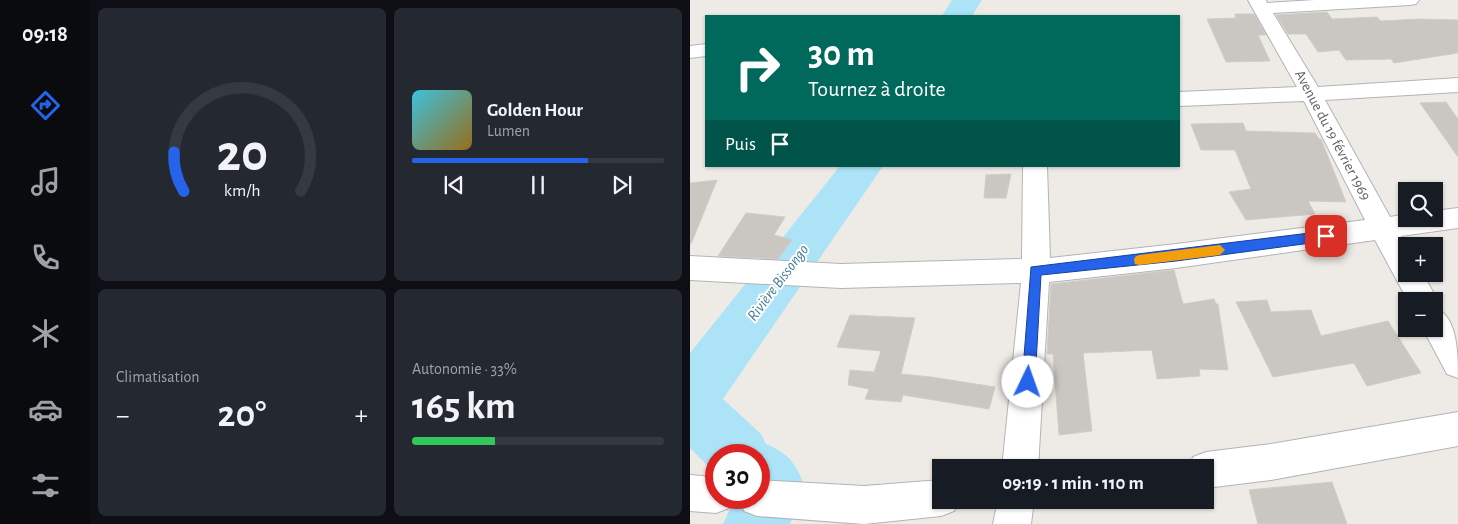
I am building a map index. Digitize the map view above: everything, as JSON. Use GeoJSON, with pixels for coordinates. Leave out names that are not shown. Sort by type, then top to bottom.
{"type":"FeatureCollection","features":[{"type":"Feature","properties":{"kind":"street"},"geometry":{"type":"LineString","coordinates":[[1260,4],[1410,0]]}},
{"type":"Feature","properties":{"kind":"street","name":"Avenue du 19 février 1969"},"geometry":{"type":"LineString","coordinates":[[1260,4],[1311,93],[1398,257]]}},
{"type":"Feature","properties":{"kind":"street"},"geometry":{"type":"LineString","coordinates":[[690,52],[705,50]]}},
{"type":"Feature","properties":{"kind":"street"},"geometry":{"type":"LineString","coordinates":[[1180,99],[1458,85]]}},
{"type":"Feature","properties":{"kind":"street"},"geometry":{"type":"LineString","coordinates":[[1021,459],[1036,271],[1035,167]]}},
{"type":"Feature","properties":{"kind":"street"},"geometry":{"type":"LineString","coordinates":[[690,268],[841,276],[1036,271],[1176,256],[1458,218]]}},
{"type":"Feature","properties":{"kind":"street"},"geometry":{"type":"LineString","coordinates":[[1443,336],[1458,363]]}},
{"type":"Feature","properties":{"kind":"street"},"geometry":{"type":"LineString","coordinates":[[1214,469],[1271,462],[1458,429]]}},
{"type":"Feature","properties":{"kind":"street"},"geometry":{"type":"LineString","coordinates":[[690,493],[705,494]]}},
{"type":"Feature","properties":{"kind":"street"},"geometry":{"type":"LineString","coordinates":[[770,499],[864,505],[932,499]]}},
{"type":"Feature","properties":{"kind":"street"},"geometry":{"type":"LineString","coordinates":[[1012,524],[1014,509]]}},
{"type":"Feature","properties":{"kind":"building"},"geometry":{"type":"Polygon","coordinates":[[[1327,12],[1332,19],[1377,17],[1381,21],[1419,19],[1458,20],[1458,53],[1394,63],[1391,59],[1346,60],[1339,50],[1318,52],[1306,34],[1288,34],[1276,15],[1327,12]]]}},
{"type":"Feature","properties":{"kind":"building"},"geometry":{"type":"Polygon","coordinates":[[[1235,14],[1254,14],[1266,35],[1258,35],[1270,61],[1226,62],[1207,19],[1236,18],[1235,14]]]}},
{"type":"Feature","properties":{"kind":"building"},"geometry":{"type":"Polygon","coordinates":[[[1446,102],[1458,119],[1458,157],[1420,103],[1446,102]]]}},
{"type":"Feature","properties":{"kind":"building"},"geometry":{"type":"Polygon","coordinates":[[[1243,123],[1246,131],[1315,133],[1321,139],[1346,202],[1308,201],[1315,214],[1246,220],[1229,192],[1251,189],[1235,150],[1201,150],[1191,124],[1243,123]]]}},
{"type":"Feature","properties":{"kind":"building"},"geometry":{"type":"Polygon","coordinates":[[[1011,174],[1006,198],[984,198],[986,175],[1011,174]]]}},
{"type":"Feature","properties":{"kind":"building"},"geometry":{"type":"Polygon","coordinates":[[[717,180],[691,244],[690,244],[690,183],[717,180]]]}},
{"type":"Feature","properties":{"kind":"building"},"geometry":{"type":"Polygon","coordinates":[[[746,213],[785,217],[774,235],[792,240],[778,259],[718,256],[746,213]]]}},
{"type":"Feature","properties":{"kind":"building"},"geometry":{"type":"Polygon","coordinates":[[[1174,270],[1183,304],[1214,299],[1216,304],[1218,304],[1228,370],[1199,369],[1200,376],[1157,379],[1152,350],[1083,353],[1092,431],[1059,435],[1053,354],[1047,354],[1051,284],[1174,270]]]}},
{"type":"Feature","properties":{"kind":"building"},"geometry":{"type":"Polygon","coordinates":[[[1267,300],[1271,312],[1311,310],[1321,336],[1388,321],[1421,373],[1367,386],[1354,363],[1273,377],[1236,302],[1267,300]]]}},
{"type":"Feature","properties":{"kind":"building"},"geometry":{"type":"Polygon","coordinates":[[[850,315],[915,318],[901,374],[995,387],[989,409],[903,395],[901,402],[865,399],[869,389],[848,385],[850,370],[874,372],[881,351],[837,347],[850,315]]]}},
{"type":"Feature","properties":{"kind":"building"},"geometry":{"type":"Polygon","coordinates":[[[1332,482],[1347,524],[1258,524],[1249,490],[1332,482]]]}},
{"type":"Feature","properties":{"kind":"waterway","name":"Rivière Bissongo"},"geometry":{"type":"LineString","coordinates":[[958,15],[967,0]]}},
{"type":"Feature","properties":{"kind":"waterway","name":"Rivière Bissongo"},"geometry":{"type":"LineString","coordinates":[[690,398],[862,167]]}},
{"type":"Feature","properties":{"kind":"waterway","name":"Rivière Bissongo"},"geometry":{"type":"LineString","coordinates":[[690,408],[728,444]]}},
{"type":"Feature","properties":{"kind":"waterway","name":"Rivière Bissongo"},"geometry":{"type":"LineString","coordinates":[[770,483],[774,487],[770,495]]}},
{"type":"Feature","properties":{"kind":"waterway","name":"Rivière Bissongo"},"geometry":{"type":"LineString","coordinates":[[756,524],[763,509]]}},
{"type":"Feature","properties":{"kind":"slow traffic"},"geometry":{"type":"LineString","coordinates":[[1139,260],[1220,250]]}},
{"type":"Feature","properties":{"kind":"route"},"geometry":{"type":"LineString","coordinates":[[1028,382],[1032,297],[1036,271],[1176,256],[1326,236]]}}]}
